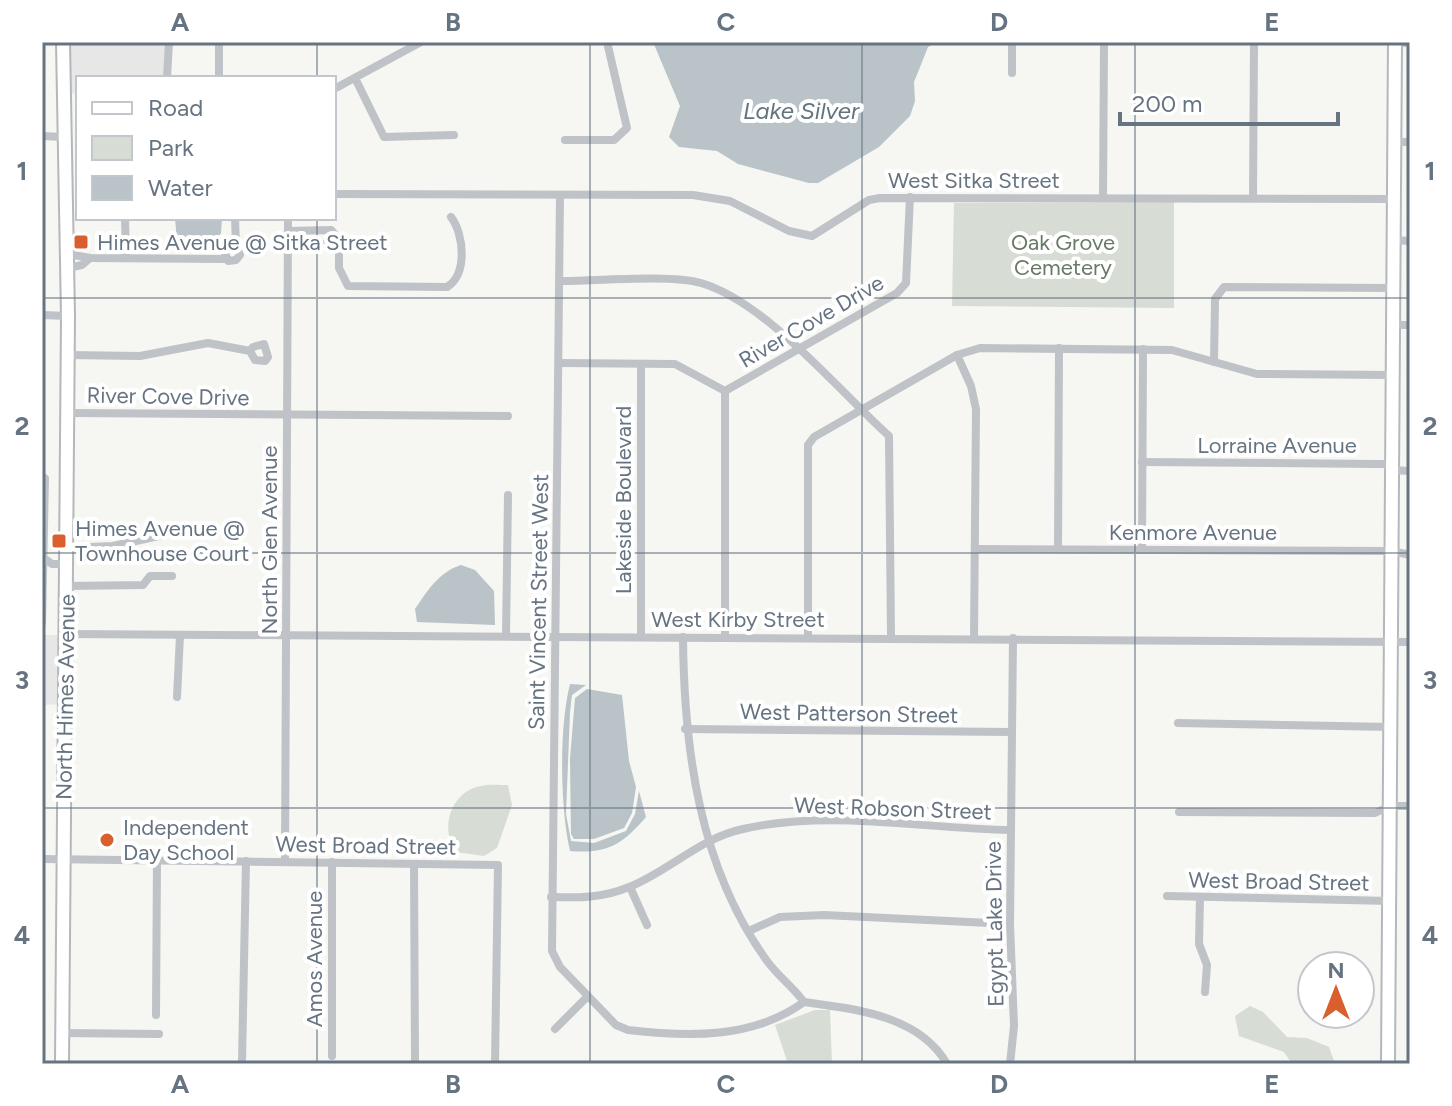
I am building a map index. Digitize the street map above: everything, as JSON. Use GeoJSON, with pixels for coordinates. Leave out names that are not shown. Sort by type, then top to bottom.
{"type":"FeatureCollection","features":[{"type":"Feature","properties":{"kind":"street","name":"North Himes Avenue"},"geometry":{"type":"LineString","coordinates":[[62,1064],[68,254],[72,193],[63,137],[63,42]]}},
{"type":"Feature","properties":{"kind":"street"},"geometry":{"type":"LineString","coordinates":[[167,76],[169,42]]}},
{"type":"Feature","properties":{"kind":"street"},"geometry":{"type":"LineString","coordinates":[[219,42],[219,76]]}},
{"type":"Feature","properties":{"kind":"street"},"geometry":{"type":"LineString","coordinates":[[336,88],[421,42]]}},
{"type":"Feature","properties":{"kind":"street"},"geometry":{"type":"LineString","coordinates":[[565,140],[614,140],[627,128],[607,42]]}},
{"type":"Feature","properties":{"kind":"street"},"geometry":{"type":"LineString","coordinates":[[1012,42],[1012,73]]}},
{"type":"Feature","properties":{"kind":"street"},"geometry":{"type":"LineString","coordinates":[[1103,198],[1104,42]]}},
{"type":"Feature","properties":{"kind":"street"},"geometry":{"type":"LineString","coordinates":[[1253,198],[1254,42]]}},
{"type":"Feature","properties":{"kind":"street"},"geometry":{"type":"LineString","coordinates":[[1388,1064],[1395,43],[1410,43]]}},
{"type":"Feature","properties":{"kind":"street"},"geometry":{"type":"LineString","coordinates":[[355,78],[384,137],[454,135]]}},
{"type":"Feature","properties":{"kind":"street"},"geometry":{"type":"LineString","coordinates":[[42,136],[63,137]]}},
{"type":"Feature","properties":{"kind":"street"},"geometry":{"type":"LineString","coordinates":[[1395,142],[1410,142]]}},
{"type":"Feature","properties":{"kind":"street","name":"West Sitka Street"},"geometry":{"type":"LineString","coordinates":[[336,194],[712,197],[730,201],[789,231],[812,236],[869,200],[910,197],[1393,199]]}},
{"type":"Feature","properties":{"kind":"street","name":"Saint Vincent Street West"},"geometry":{"type":"LineString","coordinates":[[560,195],[558,636],[552,951],[560,967],[616,1025],[644,1032],[740,1032],[790,1012],[804,1002]]}},
{"type":"Feature","properties":{"kind":"street","name":"River Cove Drive"},"geometry":{"type":"LineString","coordinates":[[559,363],[682,366],[725,391],[897,293],[906,283],[910,197]]}},
{"type":"Feature","properties":{"kind":"street"},"geometry":{"type":"LineString","coordinates":[[288,231],[331,230],[339,239],[339,268],[348,286],[447,287],[456,281],[461,271],[460,229],[451,217]]}},
{"type":"Feature","properties":{"kind":"street"},"geometry":{"type":"LineString","coordinates":[[125,220],[126,257]]}},
{"type":"Feature","properties":{"kind":"street"},"geometry":{"type":"LineString","coordinates":[[68,254],[90,258],[225,259],[226,247],[236,246],[235,220]]}},
{"type":"Feature","properties":{"kind":"street","name":"North Glen Avenue"},"geometry":{"type":"LineString","coordinates":[[285,861],[288,220]]}},
{"type":"Feature","properties":{"kind":"street"},"geometry":{"type":"LineString","coordinates":[[288,243],[329,244],[339,239]]}},
{"type":"Feature","properties":{"kind":"street"},"geometry":{"type":"LineString","coordinates":[[1393,240],[1410,241]]}},
{"type":"Feature","properties":{"kind":"street"},"geometry":{"type":"LineString","coordinates":[[68,268],[82,265],[90,258]]}},
{"type":"Feature","properties":{"kind":"street"},"geometry":{"type":"LineString","coordinates":[[560,281],[698,282],[760,314],[889,436],[892,446],[891,637]]}},
{"type":"Feature","properties":{"kind":"street"},"geometry":{"type":"LineString","coordinates":[[1214,362],[1215,299],[1224,287],[1391,288]]}},
{"type":"Feature","properties":{"kind":"street"},"geometry":{"type":"LineString","coordinates":[[42,315],[68,316]]}},
{"type":"Feature","properties":{"kind":"street"},"geometry":{"type":"LineString","coordinates":[[1392,325],[1410,325]]}},
{"type":"Feature","properties":{"kind":"street"},"geometry":{"type":"LineString","coordinates":[[67,355],[140,356],[208,343],[250,351]]}},
{"type":"Feature","properties":{"kind":"street"},"geometry":{"type":"LineString","coordinates":[[808,637],[808,445],[814,437],[957,355],[980,348],[1143,349],[1186,351],[1257,374],[1391,375]]}},
{"type":"Feature","properties":{"kind":"street"},"geometry":{"type":"LineString","coordinates":[[1058,549],[1059,348]]}},
{"type":"Feature","properties":{"kind":"street"},"geometry":{"type":"LineString","coordinates":[[1142,550],[1143,349]]}},
{"type":"Feature","properties":{"kind":"street"},"geometry":{"type":"LineString","coordinates":[[957,355],[971,386],[976,409],[974,638]]}},
{"type":"Feature","properties":{"kind":"street","name":"Lakeside Boulevard"},"geometry":{"type":"LineString","coordinates":[[641,364],[641,637]]}},
{"type":"Feature","properties":{"kind":"street"},"geometry":{"type":"LineString","coordinates":[[725,391],[725,637]]}},
{"type":"Feature","properties":{"kind":"street","name":"River Cove Drive"},"geometry":{"type":"LineString","coordinates":[[67,413],[508,416]]}},
{"type":"Feature","properties":{"kind":"street","name":"Lorraine Avenue"},"geometry":{"type":"LineString","coordinates":[[1142,462],[1386,464],[1391,470],[1410,471]]}},
{"type":"Feature","properties":{"kind":"street"},"geometry":{"type":"LineString","coordinates":[[42,477],[45,478],[42,623]]}},
{"type":"Feature","properties":{"kind":"street"},"geometry":{"type":"LineString","coordinates":[[506,636],[508,495]]}},
{"type":"Feature","properties":{"kind":"street"},"geometry":{"type":"LineString","coordinates":[[44,559],[52,564],[67,556],[163,535]]}},
{"type":"Feature","properties":{"kind":"street","name":"Kenmore Avenue"},"geometry":{"type":"LineString","coordinates":[[975,549],[1392,551],[1410,555]]}},
{"type":"Feature","properties":{"kind":"street"},"geometry":{"type":"LineString","coordinates":[[66,586],[143,585],[150,576],[172,576]]}},
{"type":"Feature","properties":{"kind":"street","name":"West Kirby Street"},"geometry":{"type":"LineString","coordinates":[[65,634],[1410,642]]}},
{"type":"Feature","properties":{"kind":"street"},"geometry":{"type":"LineString","coordinates":[[177,697],[180,635]]}},
{"type":"Feature","properties":{"kind":"street"},"geometry":{"type":"LineString","coordinates":[[683,637],[685,729],[709,841],[749,931],[766,960],[804,1002],[863,1011],[911,1028],[941,1053],[947,1064]]}},
{"type":"Feature","properties":{"kind":"street","name":"Egypt Lake Drive"},"geometry":{"type":"LineString","coordinates":[[1010,1064],[1014,1026],[1010,924],[1013,638]]}},
{"type":"Feature","properties":{"kind":"street"},"geometry":{"type":"LineString","coordinates":[[1178,723],[1391,727]]}},
{"type":"Feature","properties":{"kind":"street","name":"West Patterson Street"},"geometry":{"type":"LineString","coordinates":[[685,729],[1012,732]]}},
{"type":"Feature","properties":{"kind":"street"},"geometry":{"type":"LineString","coordinates":[[1179,812],[1375,813],[1390,806],[1410,806]]}},
{"type":"Feature","properties":{"kind":"street","name":"West Robson Street"},"geometry":{"type":"LineString","coordinates":[[551,897],[590,898],[630,887],[709,841],[750,827],[806,821],[1011,830]]}},
{"type":"Feature","properties":{"kind":"street","name":"West Broad Street"},"geometry":{"type":"LineString","coordinates":[[42,859],[498,865],[495,1064]]}},
{"type":"Feature","properties":{"kind":"street"},"geometry":{"type":"LineString","coordinates":[[156,1015],[157,860]]}},
{"type":"Feature","properties":{"kind":"street"},"geometry":{"type":"LineString","coordinates":[[242,1062],[246,861]]}},
{"type":"Feature","properties":{"kind":"street","name":"Amos Avenue"},"geometry":{"type":"LineString","coordinates":[[332,862],[332,1056]]}},
{"type":"Feature","properties":{"kind":"street"},"geometry":{"type":"LineString","coordinates":[[414,864],[415,1061]]}},
{"type":"Feature","properties":{"kind":"street"},"geometry":{"type":"LineString","coordinates":[[630,887],[647,925]]}},
{"type":"Feature","properties":{"kind":"street","name":"West Broad Street"},"geometry":{"type":"LineString","coordinates":[[1167,896],[1390,901]]}},
{"type":"Feature","properties":{"kind":"street"},"geometry":{"type":"LineString","coordinates":[[1200,897],[1199,944],[1207,965],[1205,992]]}},
{"type":"Feature","properties":{"kind":"street"},"geometry":{"type":"LineString","coordinates":[[749,931],[780,917],[824,915],[1010,924]]}},
{"type":"Feature","properties":{"kind":"street"},"geometry":{"type":"LineString","coordinates":[[555,1029],[588,996]]}},
{"type":"Feature","properties":{"kind":"street"},"geometry":{"type":"LineString","coordinates":[[62,1033],[159,1034]]}},
{"type":"Feature","properties":{"kind":"shaded area"},"geometry":{"type":"Polygon","coordinates":[[[67,42],[166,42],[164,76],[76,76],[76,93],[67,94],[67,42]]]}},
{"type":"Feature","properties":{"kind":"shaded area"},"geometry":{"type":"Polygon","coordinates":[[[42,635],[62,635],[61,704],[42,705],[42,635]]]}},
{"type":"Feature","properties":{"kind":"green space","name":"Oak Grove Cemetery"},"geometry":{"type":"Polygon","coordinates":[[[1174,202],[1174,308],[952,306],[954,203],[1174,202]]]}},
{"type":"Feature","properties":{"kind":"green space"},"geometry":{"type":"Polygon","coordinates":[[[484,785],[508,785],[512,805],[497,848],[484,856],[456,852],[449,833],[455,803],[471,789],[484,785]]]}},
{"type":"Feature","properties":{"kind":"green space"},"geometry":{"type":"Polygon","coordinates":[[[1250,1006],[1263,1012],[1287,1037],[1307,1038],[1329,1047],[1335,1064],[1292,1064],[1284,1052],[1239,1036],[1235,1016],[1250,1006]]]}},
{"type":"Feature","properties":{"kind":"green space"},"geometry":{"type":"Polygon","coordinates":[[[815,1010],[830,1010],[832,1064],[788,1064],[775,1025],[815,1010]]]}},
{"type":"Feature","properties":{"kind":"water","name":"Lake Silver"},"geometry":{"type":"Polygon","coordinates":[[[653,42],[939,42],[928,47],[914,82],[915,101],[910,116],[879,147],[818,183],[809,183],[738,164],[717,151],[679,147],[669,137],[680,106],[653,42]]]}},
{"type":"Feature","properties":{"kind":"water"},"geometry":{"type":"Polygon","coordinates":[[[175,220],[222,220],[221,233],[214,243],[188,249],[177,242],[175,220]]]}},
{"type":"Feature","properties":{"kind":"water"},"geometry":{"type":"Polygon","coordinates":[[[461,565],[475,570],[494,591],[495,625],[417,622],[415,609],[429,589],[446,572],[461,565]]]}},
{"type":"Feature","properties":{"kind":"water"},"geometry":{"type":"Polygon","coordinates":[[[570,684],[586,685],[572,695],[570,712],[566,814],[571,841],[594,843],[626,831],[635,814],[639,791],[646,817],[621,841],[594,851],[570,851],[567,833],[563,791],[563,744],[570,684]]]}},
{"type":"Feature","properties":{"kind":"water"},"geometry":{"type":"Polygon","coordinates":[[[587,689],[622,695],[629,761],[636,787],[632,813],[624,828],[594,839],[574,839],[571,834],[570,759],[575,698],[587,689]]]}},
{"type":"Feature","properties":{"kind":"place","name":"Himes Avenue @ Sitka Street"},"geometry":{"type":"Point","coordinates":[81,242]}},
{"type":"Feature","properties":{"kind":"place","name":"Himes Avenue @ Townhouse Court"},"geometry":{"type":"Point","coordinates":[59,541]}},
{"type":"Feature","properties":{"kind":"place","name":"Independent Day School"},"geometry":{"type":"Point","coordinates":[107,840]}}]}
